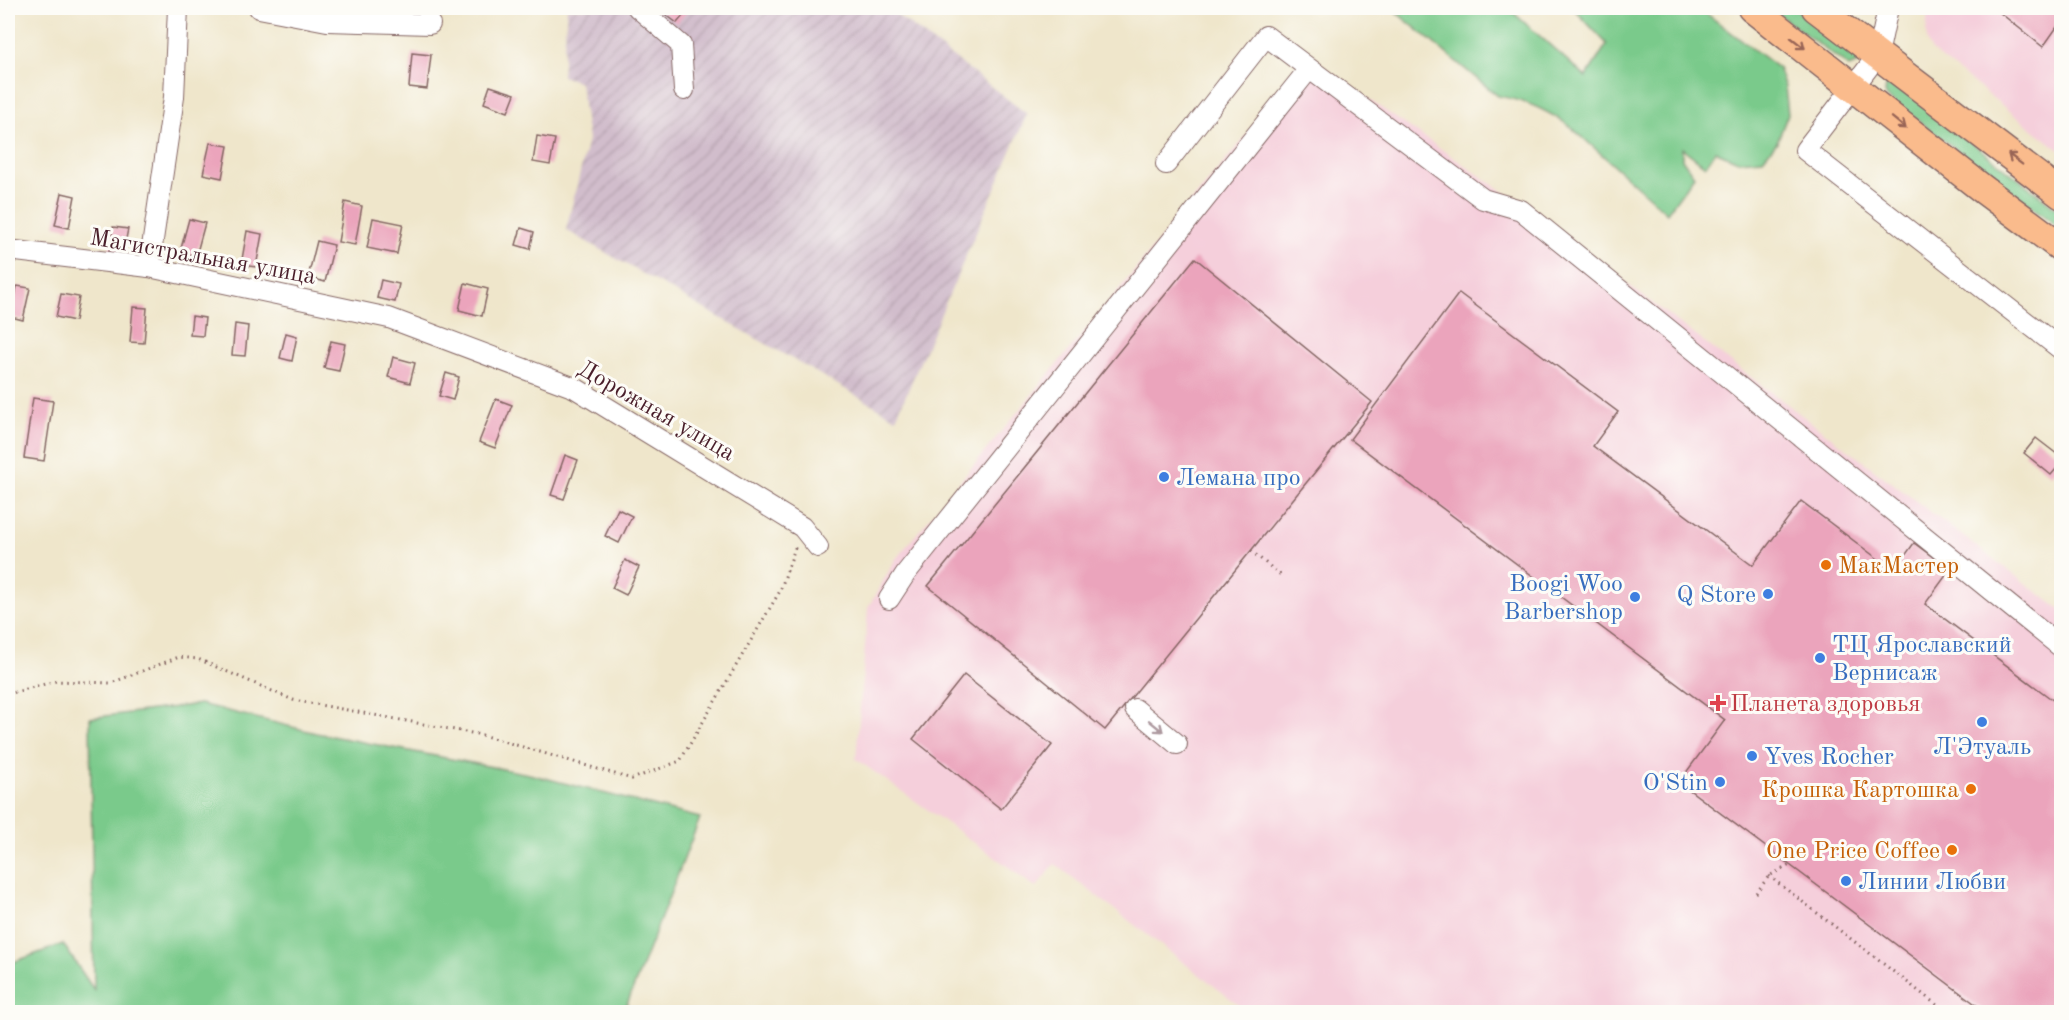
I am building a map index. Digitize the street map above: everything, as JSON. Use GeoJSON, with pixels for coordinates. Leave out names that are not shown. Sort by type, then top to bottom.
{"type":"FeatureCollection","features":[{"type":"Feature","properties":{"kind":"highway"},"geometry":{"type":"LineString","coordinates":[[1752,8],[2061,248]]}},
{"type":"Feature","properties":{"kind":"highway"},"geometry":{"type":"LineString","coordinates":[[1816,8],[2061,195]]}},
{"type":"Feature","properties":{"kind":"street"},"geometry":{"type":"LineString","coordinates":[[149,267],[174,97],[178,8]]}},
{"type":"Feature","properties":{"kind":"street"},"geometry":{"type":"LineString","coordinates":[[259,8],[327,21],[430,24]]}},
{"type":"Feature","properties":{"kind":"street"},"geometry":{"type":"LineString","coordinates":[[638,8],[681,45],[684,90]]}},
{"type":"Feature","properties":{"kind":"street"},"geometry":{"type":"LineString","coordinates":[[1888,8],[1878,55],[1805,150],[2061,350]]}},
{"type":"Feature","properties":{"kind":"street"},"geometry":{"type":"LineString","coordinates":[[1167,164],[1266,36],[1483,200],[1521,210],[2061,648]]}},
{"type":"Feature","properties":{"kind":"street"},"geometry":{"type":"LineString","coordinates":[[889,599],[921,554],[1310,69]]}},
{"type":"Feature","properties":{"kind":"street","name":"Магистральная улица"},"geometry":{"type":"LineString","coordinates":[[8,250],[149,267],[388,318]]}},
{"type":"Feature","properties":{"kind":"street","name":"Дорожная улица"},"geometry":{"type":"LineString","coordinates":[[388,318],[575,388],[802,526],[818,547]]}},
{"type":"Feature","properties":{"kind":"street"},"geometry":{"type":"LineString","coordinates":[[1135,709],[1177,744]]}},
{"type":"Feature","properties":{"kind":"path"},"geometry":{"type":"LineString","coordinates":[[8,694],[56,681],[111,682],[179,657],[198,659],[293,700],[482,735],[632,779],[680,760],[780,591],[802,526]]}},
{"type":"Feature","properties":{"kind":"path"},"geometry":{"type":"LineString","coordinates":[[1251,551],[1283,577]]}},
{"type":"Feature","properties":{"kind":"path"},"geometry":{"type":"LineString","coordinates":[[1756,893],[1769,876],[1790,865]]}},
{"type":"Feature","properties":{"kind":"path"},"geometry":{"type":"LineString","coordinates":[[1769,876],[1946,1012]]}},
{"type":"Feature","properties":{"kind":"shaded area"},"geometry":{"type":"Polygon","coordinates":[[[567,8],[888,8],[1027,114],[896,418],[566,230],[588,140],[580,82],[562,76],[567,8]]]}},
{"type":"Feature","properties":{"kind":"shaded area"},"geometry":{"type":"Polygon","coordinates":[[[1928,8],[2061,8],[2061,151],[1932,51],[1926,34],[1928,8]]]}},
{"type":"Feature","properties":{"kind":"shaded area"},"geometry":{"type":"Polygon","coordinates":[[[1323,68],[1514,199],[2061,610],[2061,1012],[1248,1012],[1055,864],[1036,888],[856,759],[868,608],[895,560],[1299,72],[1323,68]]]}},
{"type":"Feature","properties":{"kind":"green space"},"geometry":{"type":"Polygon","coordinates":[[[1391,8],[1508,8],[1586,77],[1607,44],[1573,8],[1699,8],[1778,68],[1785,87],[1788,114],[1777,142],[1763,159],[1738,161],[1715,151],[1705,166],[1682,148],[1682,159],[1694,176],[1667,213],[1572,128],[1537,107],[1498,96],[1391,8]]]}},
{"type":"Feature","properties":{"kind":"green space"},"geometry":{"type":"Polygon","coordinates":[[[1770,8],[1794,8],[1855,54],[1858,60],[1856,64],[1849,67],[1770,8]]]}},
{"type":"Feature","properties":{"kind":"green space"},"geometry":{"type":"Polygon","coordinates":[[[1891,83],[1896,84],[2061,212],[2061,229],[1887,97],[1886,86],[1891,83]]]}},
{"type":"Feature","properties":{"kind":"green space"},"geometry":{"type":"Polygon","coordinates":[[[200,704],[316,733],[529,774],[700,818],[624,1012],[8,1012],[8,964],[63,944],[94,990],[90,718],[200,704]]]}},
{"type":"Feature","properties":{"kind":"building"},"geometry":{"type":"Polygon","coordinates":[[[657,8],[690,8],[677,23],[657,8]]]}},
{"type":"Feature","properties":{"kind":"building"},"geometry":{"type":"Polygon","coordinates":[[[1994,8],[2062,8],[2062,20],[2043,47],[1994,8]]]}},
{"type":"Feature","properties":{"kind":"building"},"geometry":{"type":"Polygon","coordinates":[[[412,53],[431,55],[427,89],[409,87],[412,53]]]}},
{"type":"Feature","properties":{"kind":"building"},"geometry":{"type":"Polygon","coordinates":[[[490,86],[515,94],[508,112],[484,103],[490,86]]]}},
{"type":"Feature","properties":{"kind":"building"},"geometry":{"type":"Polygon","coordinates":[[[537,136],[555,139],[550,165],[533,162],[537,136]]]}},
{"type":"Feature","properties":{"kind":"building"},"geometry":{"type":"Polygon","coordinates":[[[210,143],[228,146],[222,178],[203,174],[210,143]]]}},
{"type":"Feature","properties":{"kind":"building"},"geometry":{"type":"Polygon","coordinates":[[[62,193],[75,196],[69,228],[55,225],[62,193]]]}},
{"type":"Feature","properties":{"kind":"building"},"geometry":{"type":"Polygon","coordinates":[[[345,202],[362,206],[355,245],[338,242],[345,202]]]}},
{"type":"Feature","properties":{"kind":"building"},"geometry":{"type":"Polygon","coordinates":[[[373,218],[403,224],[397,254],[367,248],[373,218]]]}},
{"type":"Feature","properties":{"kind":"building"},"geometry":{"type":"Polygon","coordinates":[[[189,219],[205,223],[196,256],[180,252],[189,219]]]}},
{"type":"Feature","properties":{"kind":"building"},"geometry":{"type":"Polygon","coordinates":[[[113,227],[128,229],[123,254],[109,252],[113,227]]]}},
{"type":"Feature","properties":{"kind":"building"},"geometry":{"type":"Polygon","coordinates":[[[521,228],[534,232],[530,249],[516,245],[521,228]]]}},
{"type":"Feature","properties":{"kind":"building"},"geometry":{"type":"Polygon","coordinates":[[[247,231],[262,234],[256,267],[241,265],[247,231]]]}},
{"type":"Feature","properties":{"kind":"building"},"geometry":{"type":"Polygon","coordinates":[[[317,241],[334,245],[325,282],[308,277],[317,241]]]}},
{"type":"Feature","properties":{"kind":"building","name":"Лемана про"},"geometry":{"type":"Polygon","coordinates":[[[1195,258],[1372,402],[1105,730],[928,586],[1195,258]]]}},
{"type":"Feature","properties":{"kind":"building"},"geometry":{"type":"Polygon","coordinates":[[[381,280],[399,284],[395,302],[377,298],[381,280]]]}},
{"type":"Feature","properties":{"kind":"building"},"geometry":{"type":"Polygon","coordinates":[[[465,283],[488,289],[482,316],[459,310],[465,283]]]}},
{"type":"Feature","properties":{"kind":"building"},"geometry":{"type":"Polygon","coordinates":[[[17,286],[30,288],[23,320],[11,317],[17,286]]]}},
{"type":"Feature","properties":{"kind":"building","name":"ТЦ Ярославский Вернисаж"},"geometry":{"type":"Polygon","coordinates":[[[1459,293],[1618,412],[1593,446],[1753,565],[1801,501],[1894,571],[1914,543],[1950,570],[1925,604],[2062,707],[2062,1012],[1986,1012],[1679,782],[1725,720],[1350,439],[1459,293]]]}},
{"type":"Feature","properties":{"kind":"building"},"geometry":{"type":"Polygon","coordinates":[[[61,294],[79,297],[75,321],[56,317],[61,294]]]}},
{"type":"Feature","properties":{"kind":"building"},"geometry":{"type":"Polygon","coordinates":[[[133,307],[147,308],[144,343],[130,342],[133,307]]]}},
{"type":"Feature","properties":{"kind":"building"},"geometry":{"type":"Polygon","coordinates":[[[192,316],[205,318],[203,336],[190,335],[192,316]]]}},
{"type":"Feature","properties":{"kind":"building"},"geometry":{"type":"Polygon","coordinates":[[[235,324],[248,326],[245,356],[232,355],[235,324]]]}},
{"type":"Feature","properties":{"kind":"building"},"geometry":{"type":"Polygon","coordinates":[[[286,333],[297,336],[292,361],[280,358],[286,333]]]}},
{"type":"Feature","properties":{"kind":"building"},"geometry":{"type":"Polygon","coordinates":[[[331,341],[345,344],[339,371],[324,368],[331,341]]]}},
{"type":"Feature","properties":{"kind":"building"},"geometry":{"type":"Polygon","coordinates":[[[393,357],[415,363],[410,383],[388,377],[393,357]]]}},
{"type":"Feature","properties":{"kind":"building"},"geometry":{"type":"Polygon","coordinates":[[[446,373],[459,377],[453,400],[439,396],[446,373]]]}},
{"type":"Feature","properties":{"kind":"building"},"geometry":{"type":"Polygon","coordinates":[[[33,398],[53,401],[44,461],[24,458],[33,398]]]}},
{"type":"Feature","properties":{"kind":"building"},"geometry":{"type":"Polygon","coordinates":[[[496,399],[512,405],[495,448],[479,442],[496,399]]]}},
{"type":"Feature","properties":{"kind":"building"},"geometry":{"type":"Polygon","coordinates":[[[2036,438],[2062,458],[2062,462],[2051,475],[2024,453],[2036,438]]]}},
{"type":"Feature","properties":{"kind":"building"},"geometry":{"type":"Polygon","coordinates":[[[565,455],[578,460],[564,499],[551,495],[565,455]]]}},
{"type":"Feature","properties":{"kind":"building"},"geometry":{"type":"Polygon","coordinates":[[[618,509],[632,516],[619,543],[605,536],[618,509]]]}},
{"type":"Feature","properties":{"kind":"building"},"geometry":{"type":"Polygon","coordinates":[[[625,560],[639,567],[626,595],[612,588],[625,560]]]}},
{"type":"Feature","properties":{"kind":"building"},"geometry":{"type":"Polygon","coordinates":[[[964,675],[1052,745],[1001,809],[913,739],[964,675]]]}},
{"type":"Feature","properties":{"kind":"building"},"geometry":{"type":"Polygon","coordinates":[[[8,759],[12,759],[10,804],[8,804],[8,759]]]}},
{"type":"Feature","properties":{"kind":"place","name":"Лемана про"},"geometry":{"type":"Point","coordinates":[1164,477]}},
{"type":"Feature","properties":{"kind":"place","name":"МакМастер"},"geometry":{"type":"Point","coordinates":[1826,565]}},
{"type":"Feature","properties":{"kind":"place","name":"Q Store"},"geometry":{"type":"Point","coordinates":[1768,594]}},
{"type":"Feature","properties":{"kind":"place","name":"Boogi Woo Barbershop"},"geometry":{"type":"Point","coordinates":[1635,597]}},
{"type":"Feature","properties":{"kind":"place","name":"ТЦ Ярославский Вернисаж"},"geometry":{"type":"Point","coordinates":[1820,658]}},
{"type":"Feature","properties":{"kind":"place","name":"Планета здоровья"},"geometry":{"type":"Point","coordinates":[1718,703]}},
{"type":"Feature","properties":{"kind":"place","name":"Л'Этуаль"},"geometry":{"type":"Point","coordinates":[1982,722]}},
{"type":"Feature","properties":{"kind":"place","name":"Yves Rocher"},"geometry":{"type":"Point","coordinates":[1752,756]}},
{"type":"Feature","properties":{"kind":"place","name":"O'Stin"},"geometry":{"type":"Point","coordinates":[1720,782]}},
{"type":"Feature","properties":{"kind":"place","name":"Крошка Картошка"},"geometry":{"type":"Point","coordinates":[1971,789]}},
{"type":"Feature","properties":{"kind":"place","name":"One Price Coffee"},"geometry":{"type":"Point","coordinates":[1952,850]}},
{"type":"Feature","properties":{"kind":"place","name":"Линии Любви"},"geometry":{"type":"Point","coordinates":[1846,881]}}]}
